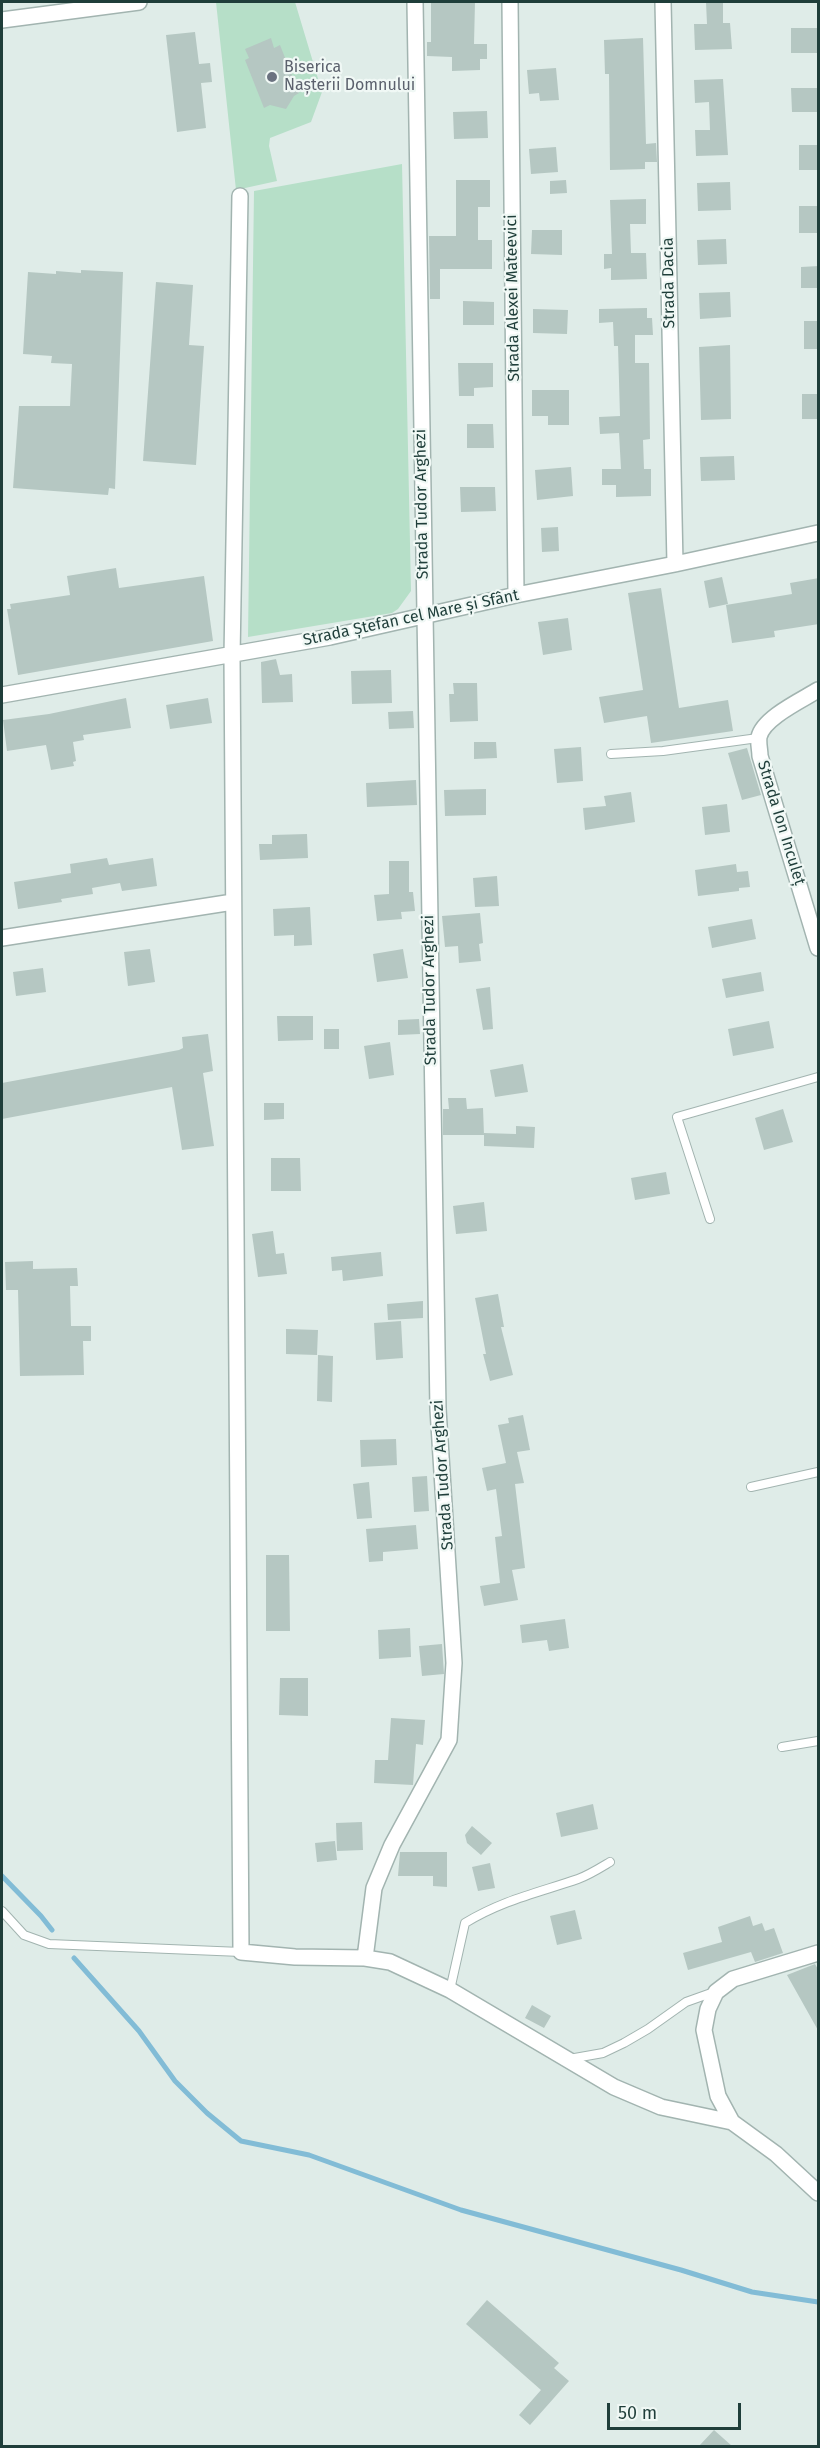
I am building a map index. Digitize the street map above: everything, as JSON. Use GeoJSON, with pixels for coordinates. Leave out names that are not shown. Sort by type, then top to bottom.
{"type":"FeatureCollection","features":[{"type":"Feature","properties":{"kind":"street"},"geometry":{"type":"LineString","coordinates":[[2,20],[139,2]]}},
{"type":"Feature","properties":{"kind":"street","name":"Strada Tudor Arghezi"},"geometry":{"type":"LineString","coordinates":[[365,1958],[374,1888],[392,1845],[449,1740],[454,1663],[438,1409],[415,2]]}},
{"type":"Feature","properties":{"kind":"street","name":"Strada Alexei Mateevici"},"geometry":{"type":"LineString","coordinates":[[510,2],[516,595]]}},
{"type":"Feature","properties":{"kind":"street","name":"Strada Dacia"},"geometry":{"type":"LineString","coordinates":[[663,2],[675,564]]}},
{"type":"Feature","properties":{"kind":"street"},"geometry":{"type":"LineString","coordinates":[[240,196],[232,656],[241,1952],[295,1957],[365,1958],[390,1962],[450,1990],[614,2087],[662,2107],[732,2122],[776,2154],[819,2193]]}},
{"type":"Feature","properties":{"kind":"street","name":"Strada Ștefan cel Mare și Sfânt"},"geometry":{"type":"LineString","coordinates":[[2,695],[330,637],[516,595],[819,533]]}},
{"type":"Feature","properties":{"kind":"street","name":"Strada Ion Inculeț"},"geometry":{"type":"LineString","coordinates":[[819,690],[774,717],[763,727],[758,738],[760,756],[819,948]]}},
{"type":"Feature","properties":{"kind":"street"},"geometry":{"type":"LineString","coordinates":[[2,938],[233,902]]}},
{"type":"Feature","properties":{"kind":"street"},"geometry":{"type":"LineString","coordinates":[[732,2122],[718,2096],[704,2030],[708,2009],[716,1992],[734,1979],[819,1953]]}},
{"type":"Feature","properties":{"kind":"lane"},"geometry":{"type":"LineString","coordinates":[[611,754],[663,751],[758,738]]}},
{"type":"Feature","properties":{"kind":"lane"},"geometry":{"type":"LineString","coordinates":[[710,1219],[677,1117],[819,1077]]}},
{"type":"Feature","properties":{"kind":"lane"},"geometry":{"type":"LineString","coordinates":[[751,1487],[819,1472]]}},
{"type":"Feature","properties":{"kind":"lane"},"geometry":{"type":"LineString","coordinates":[[782,1747],[819,1741]]}},
{"type":"Feature","properties":{"kind":"lane"},"geometry":{"type":"LineString","coordinates":[[450,1990],[465,1923],[489,1909],[544,1888],[580,1879],[610,1862]]}},
{"type":"Feature","properties":{"kind":"lane"},"geometry":{"type":"LineString","coordinates":[[2,1911],[24,1935],[49,1944],[241,1952]]}},
{"type":"Feature","properties":{"kind":"lane"},"geometry":{"type":"LineString","coordinates":[[568,2060],[603,2053],[624,2043],[686,2002],[716,1992]]}},
{"type":"Feature","properties":{"kind":"green space"},"geometry":{"type":"Polygon","coordinates":[[[216,2],[295,2],[322,92],[311,122],[270,138],[269,146],[277,181],[236,190],[216,2]]]}},
{"type":"Feature","properties":{"kind":"green space"},"geometry":{"type":"Polygon","coordinates":[[[402,164],[411,591],[398,609],[392,613],[248,637],[254,191],[402,164]]]}},
{"type":"Feature","properties":{"kind":"building"},"geometry":{"type":"Polygon","coordinates":[[[431,2],[475,2],[474,44],[487,44],[487,59],[480,59],[480,70],[452,71],[452,57],[427,56],[427,42],[431,42],[431,2]]]}},
{"type":"Feature","properties":{"kind":"building"},"geometry":{"type":"Polygon","coordinates":[[[706,2],[723,2],[723,23],[730,23],[732,49],[695,50],[694,24],[707,24],[706,2]]]}},
{"type":"Feature","properties":{"kind":"building"},"geometry":{"type":"Polygon","coordinates":[[[791,28],[819,28],[819,53],[791,53],[791,28]]]}},
{"type":"Feature","properties":{"kind":"building"},"geometry":{"type":"Polygon","coordinates":[[[195,32],[199,64],[210,63],[212,82],[201,83],[206,128],[177,132],[166,35],[195,32]]]}},
{"type":"Feature","properties":{"kind":"building","name":"Biserica Nașterii Domnului"},"geometry":{"type":"Polygon","coordinates":[[[271,38],[274,48],[280,45],[299,93],[294,96],[286,109],[270,105],[264,108],[245,60],[249,58],[245,49],[271,38]]]}},
{"type":"Feature","properties":{"kind":"building"},"geometry":{"type":"Polygon","coordinates":[[[643,38],[646,144],[656,143],[657,162],[645,162],[645,169],[610,170],[609,74],[605,74],[604,40],[643,38]]]}},
{"type":"Feature","properties":{"kind":"building"},"geometry":{"type":"Polygon","coordinates":[[[556,68],[559,100],[540,101],[539,93],[529,94],[527,70],[556,68]]]}},
{"type":"Feature","properties":{"kind":"building"},"geometry":{"type":"Polygon","coordinates":[[[723,79],[728,155],[696,156],[695,130],[710,130],[709,102],[695,103],[694,80],[723,79]]]}},
{"type":"Feature","properties":{"kind":"building"},"geometry":{"type":"Polygon","coordinates":[[[791,88],[819,88],[819,112],[792,112],[791,88]]]}},
{"type":"Feature","properties":{"kind":"building"},"geometry":{"type":"Polygon","coordinates":[[[487,111],[488,138],[454,139],[453,112],[487,111]]]}},
{"type":"Feature","properties":{"kind":"building"},"geometry":{"type":"Polygon","coordinates":[[[799,145],[819,145],[819,170],[799,170],[799,145]]]}},
{"type":"Feature","properties":{"kind":"building"},"geometry":{"type":"Polygon","coordinates":[[[556,147],[558,172],[531,174],[529,149],[556,147]]]}},
{"type":"Feature","properties":{"kind":"building"},"geometry":{"type":"Polygon","coordinates":[[[456,180],[490,180],[490,207],[478,207],[478,240],[492,240],[492,269],[440,269],[440,299],[430,299],[429,236],[456,236],[456,180]]]}},
{"type":"Feature","properties":{"kind":"building"},"geometry":{"type":"Polygon","coordinates":[[[566,180],[567,193],[550,194],[550,181],[566,180]]]}},
{"type":"Feature","properties":{"kind":"building"},"geometry":{"type":"Polygon","coordinates":[[[730,182],[731,210],[698,211],[697,183],[730,182]]]}},
{"type":"Feature","properties":{"kind":"building"},"geometry":{"type":"Polygon","coordinates":[[[646,199],[646,224],[630,224],[631,253],[646,253],[647,279],[611,280],[611,268],[604,269],[604,254],[612,254],[610,200],[646,199]]]}},
{"type":"Feature","properties":{"kind":"building"},"geometry":{"type":"Polygon","coordinates":[[[799,206],[819,206],[819,233],[799,233],[799,206]]]}},
{"type":"Feature","properties":{"kind":"building"},"geometry":{"type":"Polygon","coordinates":[[[532,230],[562,230],[562,255],[531,254],[532,230]]]}},
{"type":"Feature","properties":{"kind":"building"},"geometry":{"type":"Polygon","coordinates":[[[726,239],[727,264],[698,265],[697,240],[726,239]]]}},
{"type":"Feature","properties":{"kind":"building"},"geometry":{"type":"Polygon","coordinates":[[[819,266],[819,288],[801,288],[801,267],[819,266]]]}},
{"type":"Feature","properties":{"kind":"building"},"geometry":{"type":"Polygon","coordinates":[[[81,270],[123,272],[115,489],[109,488],[108,495],[13,488],[19,406],[70,406],[72,364],[51,363],[52,356],[23,354],[28,272],[56,274],[56,271],[81,273],[81,270]]]}},
{"type":"Feature","properties":{"kind":"building"},"geometry":{"type":"Polygon","coordinates":[[[156,282],[193,285],[189,345],[204,346],[196,465],[143,461],[156,282]]]}},
{"type":"Feature","properties":{"kind":"building"},"geometry":{"type":"Polygon","coordinates":[[[730,292],[731,317],[700,319],[699,293],[730,292]]]}},
{"type":"Feature","properties":{"kind":"building"},"geometry":{"type":"Polygon","coordinates":[[[463,301],[494,302],[494,325],[463,325],[463,301]]]}},
{"type":"Feature","properties":{"kind":"building"},"geometry":{"type":"Polygon","coordinates":[[[647,308],[647,318],[652,318],[653,335],[635,335],[635,363],[649,363],[650,439],[643,440],[644,469],[651,469],[651,496],[616,497],[616,485],[602,485],[602,469],[621,469],[619,433],[600,434],[599,417],[620,416],[618,346],[614,346],[613,322],[599,323],[599,309],[647,308]]]}},
{"type":"Feature","properties":{"kind":"building"},"geometry":{"type":"Polygon","coordinates":[[[533,309],[568,310],[567,334],[533,333],[533,309]]]}},
{"type":"Feature","properties":{"kind":"building"},"geometry":{"type":"Polygon","coordinates":[[[804,321],[819,321],[819,349],[804,349],[804,321]]]}},
{"type":"Feature","properties":{"kind":"building"},"geometry":{"type":"Polygon","coordinates":[[[730,345],[731,419],[701,420],[699,347],[730,345]]]}},
{"type":"Feature","properties":{"kind":"building"},"geometry":{"type":"Polygon","coordinates":[[[458,363],[493,363],[493,387],[474,388],[474,396],[459,396],[458,363]]]}},
{"type":"Feature","properties":{"kind":"building"},"geometry":{"type":"Polygon","coordinates":[[[532,390],[569,390],[569,425],[548,425],[548,416],[532,416],[532,390]]]}},
{"type":"Feature","properties":{"kind":"building"},"geometry":{"type":"Polygon","coordinates":[[[802,394],[819,394],[819,419],[802,419],[802,394]]]}},
{"type":"Feature","properties":{"kind":"building"},"geometry":{"type":"Polygon","coordinates":[[[467,424],[493,424],[494,448],[467,448],[467,424]]]}},
{"type":"Feature","properties":{"kind":"building"},"geometry":{"type":"Polygon","coordinates":[[[734,456],[735,480],[701,481],[700,457],[734,456]]]}},
{"type":"Feature","properties":{"kind":"building"},"geometry":{"type":"Polygon","coordinates":[[[571,467],[573,496],[537,500],[535,470],[571,467]]]}},
{"type":"Feature","properties":{"kind":"building"},"geometry":{"type":"Polygon","coordinates":[[[460,487],[495,487],[496,511],[461,512],[460,487]]]}},
{"type":"Feature","properties":{"kind":"building"},"geometry":{"type":"Polygon","coordinates":[[[558,527],[559,551],[542,552],[541,528],[558,527]]]}},
{"type":"Feature","properties":{"kind":"building"},"geometry":{"type":"Polygon","coordinates":[[[116,568],[119,588],[204,576],[213,641],[18,675],[7,609],[11,609],[10,604],[70,595],[67,576],[116,568]]]}},
{"type":"Feature","properties":{"kind":"building"},"geometry":{"type":"Polygon","coordinates":[[[722,577],[728,604],[709,608],[704,581],[722,577]]]}},
{"type":"Feature","properties":{"kind":"building"},"geometry":{"type":"Polygon","coordinates":[[[819,578],[819,624],[774,631],[775,637],[732,643],[726,605],[792,594],[790,583],[819,578]]]}},
{"type":"Feature","properties":{"kind":"building"},"geometry":{"type":"Polygon","coordinates":[[[661,588],[679,708],[728,700],[733,731],[651,743],[647,716],[604,723],[599,697],[643,690],[628,593],[661,588]]]}},
{"type":"Feature","properties":{"kind":"building"},"geometry":{"type":"Polygon","coordinates":[[[568,618],[572,650],[543,655],[538,622],[568,618]]]}},
{"type":"Feature","properties":{"kind":"building"},"geometry":{"type":"Polygon","coordinates":[[[276,659],[280,675],[292,674],[293,702],[262,703],[261,662],[276,659]]]}},
{"type":"Feature","properties":{"kind":"building"},"geometry":{"type":"Polygon","coordinates":[[[391,670],[392,703],[352,704],[351,671],[391,670]]]}},
{"type":"Feature","properties":{"kind":"building"},"geometry":{"type":"Polygon","coordinates":[[[453,683],[477,683],[478,721],[450,722],[449,694],[454,694],[453,683]]]}},
{"type":"Feature","properties":{"kind":"building"},"geometry":{"type":"Polygon","coordinates":[[[126,698],[131,728],[83,735],[84,740],[73,742],[76,761],[73,762],[74,766],[51,770],[46,745],[7,751],[3,720],[49,714],[126,698]]]}},
{"type":"Feature","properties":{"kind":"building"},"geometry":{"type":"Polygon","coordinates":[[[208,698],[212,723],[170,729],[166,705],[208,698]]]}},
{"type":"Feature","properties":{"kind":"building"},"geometry":{"type":"Polygon","coordinates":[[[413,711],[414,728],[389,729],[388,712],[413,711]]]}},
{"type":"Feature","properties":{"kind":"building"},"geometry":{"type":"Polygon","coordinates":[[[474,742],[496,742],[497,758],[474,759],[474,742]]]}},
{"type":"Feature","properties":{"kind":"building"},"geometry":{"type":"Polygon","coordinates":[[[581,747],[583,781],[557,783],[554,749],[581,747]]]}},
{"type":"Feature","properties":{"kind":"building"},"geometry":{"type":"Polygon","coordinates":[[[747,748],[761,795],[742,800],[728,753],[747,748]]]}},
{"type":"Feature","properties":{"kind":"building"},"geometry":{"type":"Polygon","coordinates":[[[416,780],[417,805],[367,807],[366,783],[416,780]]]}},
{"type":"Feature","properties":{"kind":"building"},"geometry":{"type":"Polygon","coordinates":[[[486,789],[486,815],[445,816],[444,790],[486,789]]]}},
{"type":"Feature","properties":{"kind":"building"},"geometry":{"type":"Polygon","coordinates":[[[631,792],[635,822],[585,830],[583,808],[606,806],[604,796],[631,792]]]}},
{"type":"Feature","properties":{"kind":"building"},"geometry":{"type":"Polygon","coordinates":[[[727,804],[730,832],[705,835],[702,807],[727,804]]]}},
{"type":"Feature","properties":{"kind":"building"},"geometry":{"type":"Polygon","coordinates":[[[307,834],[308,858],[260,860],[259,844],[272,844],[272,835],[307,834]]]}},
{"type":"Feature","properties":{"kind":"building"},"geometry":{"type":"Polygon","coordinates":[[[107,858],[109,865],[153,858],[157,886],[122,891],[120,883],[92,888],[93,894],[61,899],[62,902],[18,909],[14,882],[71,873],[70,864],[107,858]]]}},
{"type":"Feature","properties":{"kind":"building"},"geometry":{"type":"Polygon","coordinates":[[[389,861],[409,861],[409,892],[413,892],[415,911],[401,912],[402,919],[377,921],[374,895],[389,894],[389,861]]]}},
{"type":"Feature","properties":{"kind":"building"},"geometry":{"type":"Polygon","coordinates":[[[736,864],[737,872],[748,871],[750,887],[739,888],[739,891],[698,896],[695,870],[736,864]]]}},
{"type":"Feature","properties":{"kind":"building"},"geometry":{"type":"Polygon","coordinates":[[[497,876],[499,906],[475,907],[473,878],[497,876]]]}},
{"type":"Feature","properties":{"kind":"building"},"geometry":{"type":"Polygon","coordinates":[[[310,907],[312,945],[294,946],[294,935],[274,936],[273,909],[310,907]]]}},
{"type":"Feature","properties":{"kind":"building"},"geometry":{"type":"Polygon","coordinates":[[[480,913],[483,943],[479,944],[481,961],[459,963],[458,946],[445,947],[442,916],[480,913]]]}},
{"type":"Feature","properties":{"kind":"building"},"geometry":{"type":"Polygon","coordinates":[[[752,919],[756,939],[712,948],[708,927],[752,919]]]}},
{"type":"Feature","properties":{"kind":"building"},"geometry":{"type":"Polygon","coordinates":[[[150,949],[155,982],[128,986],[124,952],[150,949]]]}},
{"type":"Feature","properties":{"kind":"building"},"geometry":{"type":"Polygon","coordinates":[[[403,949],[408,978],[377,982],[373,954],[403,949]]]}},
{"type":"Feature","properties":{"kind":"building"},"geometry":{"type":"Polygon","coordinates":[[[43,968],[46,992],[16,996],[13,972],[43,968]]]}},
{"type":"Feature","properties":{"kind":"building"},"geometry":{"type":"Polygon","coordinates":[[[761,972],[764,991],[726,998],[722,979],[761,972]]]}},
{"type":"Feature","properties":{"kind":"building"},"geometry":{"type":"Polygon","coordinates":[[[490,987],[493,1029],[483,1030],[476,989],[490,987]]]}},
{"type":"Feature","properties":{"kind":"building"},"geometry":{"type":"Polygon","coordinates":[[[277,1016],[313,1016],[313,1040],[278,1041],[277,1016]]]}},
{"type":"Feature","properties":{"kind":"building"},"geometry":{"type":"Polygon","coordinates":[[[419,1019],[420,1034],[398,1035],[398,1020],[419,1019]]]}},
{"type":"Feature","properties":{"kind":"building"},"geometry":{"type":"Polygon","coordinates":[[[769,1021],[774,1048],[733,1056],[728,1029],[769,1021]]]}},
{"type":"Feature","properties":{"kind":"building"},"geometry":{"type":"Polygon","coordinates":[[[324,1029],[339,1029],[339,1049],[324,1049],[324,1029]]]}},
{"type":"Feature","properties":{"kind":"building"},"geometry":{"type":"Polygon","coordinates":[[[208,1034],[213,1071],[203,1073],[214,1146],[182,1150],[172,1087],[2,1119],[2,1083],[179,1050],[183,1048],[182,1037],[208,1034]]]}},
{"type":"Feature","properties":{"kind":"building"},"geometry":{"type":"Polygon","coordinates":[[[390,1042],[394,1075],[369,1079],[364,1046],[390,1042]]]}},
{"type":"Feature","properties":{"kind":"building"},"geometry":{"type":"Polygon","coordinates":[[[523,1064],[528,1092],[495,1097],[490,1070],[523,1064]]]}},
{"type":"Feature","properties":{"kind":"building"},"geometry":{"type":"Polygon","coordinates":[[[448,1098],[466,1098],[467,1109],[483,1108],[484,1135],[443,1135],[443,1109],[449,1109],[448,1098]]]}},
{"type":"Feature","properties":{"kind":"building"},"geometry":{"type":"Polygon","coordinates":[[[264,1103],[284,1103],[284,1119],[264,1120],[264,1103]]]}},
{"type":"Feature","properties":{"kind":"building"},"geometry":{"type":"Polygon","coordinates":[[[783,1109],[793,1142],[764,1150],[755,1118],[783,1109]]]}},
{"type":"Feature","properties":{"kind":"building"},"geometry":{"type":"Polygon","coordinates":[[[516,1126],[535,1127],[534,1148],[484,1146],[484,1133],[516,1134],[516,1126]]]}},
{"type":"Feature","properties":{"kind":"building"},"geometry":{"type":"Polygon","coordinates":[[[271,1158],[300,1158],[301,1191],[271,1191],[271,1158]]]}},
{"type":"Feature","properties":{"kind":"building"},"geometry":{"type":"Polygon","coordinates":[[[666,1172],[670,1194],[635,1200],[631,1178],[666,1172]]]}},
{"type":"Feature","properties":{"kind":"building"},"geometry":{"type":"Polygon","coordinates":[[[484,1202],[487,1231],[456,1234],[453,1206],[484,1202]]]}},
{"type":"Feature","properties":{"kind":"building"},"geometry":{"type":"Polygon","coordinates":[[[273,1231],[276,1254],[284,1253],[287,1274],[258,1277],[252,1234],[273,1231]]]}},
{"type":"Feature","properties":{"kind":"building"},"geometry":{"type":"Polygon","coordinates":[[[381,1252],[383,1276],[343,1281],[342,1270],[332,1271],[331,1257],[381,1252]]]}},
{"type":"Feature","properties":{"kind":"building"},"geometry":{"type":"Polygon","coordinates":[[[33,1261],[33,1269],[77,1268],[78,1286],[70,1286],[71,1326],[91,1326],[91,1341],[83,1341],[84,1375],[20,1376],[18,1290],[6,1290],[5,1262],[33,1261]]]}},
{"type":"Feature","properties":{"kind":"building"},"geometry":{"type":"Polygon","coordinates":[[[498,1294],[504,1327],[501,1327],[513,1375],[490,1381],[483,1354],[486,1354],[475,1298],[498,1294]]]}},
{"type":"Feature","properties":{"kind":"building"},"geometry":{"type":"Polygon","coordinates":[[[423,1301],[423,1318],[388,1320],[387,1304],[423,1301]]]}},
{"type":"Feature","properties":{"kind":"building"},"geometry":{"type":"Polygon","coordinates":[[[401,1321],[403,1358],[376,1360],[374,1323],[401,1321]]]}},
{"type":"Feature","properties":{"kind":"building"},"geometry":{"type":"Polygon","coordinates":[[[286,1329],[318,1330],[317,1355],[286,1354],[286,1329]]]}},
{"type":"Feature","properties":{"kind":"building"},"geometry":{"type":"Polygon","coordinates":[[[318,1355],[333,1356],[332,1402],[317,1401],[318,1355]]]}},
{"type":"Feature","properties":{"kind":"building"},"geometry":{"type":"Polygon","coordinates":[[[523,1415],[530,1450],[517,1452],[524,1483],[515,1484],[525,1568],[512,1570],[518,1600],[484,1606],[480,1586],[500,1583],[495,1537],[502,1536],[496,1489],[487,1491],[482,1468],[506,1463],[498,1425],[509,1423],[508,1418],[523,1415]]]}},
{"type":"Feature","properties":{"kind":"building"},"geometry":{"type":"Polygon","coordinates":[[[396,1439],[397,1465],[361,1467],[360,1440],[396,1439]]]}},
{"type":"Feature","properties":{"kind":"building"},"geometry":{"type":"Polygon","coordinates":[[[427,1476],[429,1511],[414,1512],[412,1477],[427,1476]]]}},
{"type":"Feature","properties":{"kind":"building"},"geometry":{"type":"Polygon","coordinates":[[[369,1482],[372,1518],[357,1519],[353,1484],[369,1482]]]}},
{"type":"Feature","properties":{"kind":"building"},"geometry":{"type":"Polygon","coordinates":[[[416,1525],[418,1549],[383,1552],[383,1561],[369,1562],[366,1529],[416,1525]]]}},
{"type":"Feature","properties":{"kind":"building"},"geometry":{"type":"Polygon","coordinates":[[[266,1555],[289,1555],[290,1631],[266,1631],[266,1555]]]}},
{"type":"Feature","properties":{"kind":"building"},"geometry":{"type":"Polygon","coordinates":[[[565,1619],[569,1648],[549,1651],[547,1640],[522,1643],[520,1625],[565,1619]]]}},
{"type":"Feature","properties":{"kind":"building"},"geometry":{"type":"Polygon","coordinates":[[[410,1628],[411,1657],[379,1659],[378,1630],[410,1628]]]}},
{"type":"Feature","properties":{"kind":"building"},"geometry":{"type":"Polygon","coordinates":[[[442,1644],[444,1674],[422,1676],[419,1646],[442,1644]]]}},
{"type":"Feature","properties":{"kind":"building"},"geometry":{"type":"Polygon","coordinates":[[[280,1678],[308,1678],[308,1716],[279,1715],[280,1678]]]}},
{"type":"Feature","properties":{"kind":"building"},"geometry":{"type":"Polygon","coordinates":[[[391,1718],[425,1720],[423,1745],[416,1744],[413,1785],[374,1783],[375,1760],[388,1760],[391,1718]]]}},
{"type":"Feature","properties":{"kind":"building"},"geometry":{"type":"Polygon","coordinates":[[[593,1804],[598,1829],[561,1837],[556,1813],[593,1804]]]}},
{"type":"Feature","properties":{"kind":"building"},"geometry":{"type":"Polygon","coordinates":[[[362,1822],[363,1850],[337,1851],[336,1823],[362,1822]]]}},
{"type":"Feature","properties":{"kind":"building"},"geometry":{"type":"Polygon","coordinates":[[[472,1826],[492,1843],[481,1855],[467,1843],[465,1835],[472,1826]]]}},
{"type":"Feature","properties":{"kind":"building"},"geometry":{"type":"Polygon","coordinates":[[[335,1841],[337,1860],[317,1862],[315,1843],[335,1841]]]}},
{"type":"Feature","properties":{"kind":"building"},"geometry":{"type":"Polygon","coordinates":[[[400,1852],[447,1852],[447,1887],[433,1886],[433,1876],[398,1876],[400,1852]]]}},
{"type":"Feature","properties":{"kind":"building"},"geometry":{"type":"Polygon","coordinates":[[[490,1863],[495,1888],[478,1891],[472,1867],[490,1863]]]}},
{"type":"Feature","properties":{"kind":"building"},"geometry":{"type":"Polygon","coordinates":[[[575,1910],[582,1939],[557,1945],[550,1916],[575,1910]]]}},
{"type":"Feature","properties":{"kind":"building"},"geometry":{"type":"Polygon","coordinates":[[[750,1916],[753,1926],[762,1923],[765,1931],[774,1928],[783,1953],[755,1962],[751,1952],[688,1970],[683,1953],[722,1942],[718,1927],[750,1916]]]}},
{"type":"Feature","properties":{"kind":"building"},"geometry":{"type":"Polygon","coordinates":[[[815,1964],[819,1971],[819,2032],[787,1975],[815,1964]]]}},
{"type":"Feature","properties":{"kind":"building"},"geometry":{"type":"Polygon","coordinates":[[[532,2005],[551,2016],[544,2028],[525,2018],[532,2005]]]}},
{"type":"Feature","properties":{"kind":"building"},"geometry":{"type":"Polygon","coordinates":[[[487,2300],[559,2363],[554,2368],[569,2381],[530,2425],[519,2415],[541,2390],[466,2324],[487,2300]]]}},
{"type":"Feature","properties":{"kind":"building"},"geometry":{"type":"Polygon","coordinates":[[[714,2430],[732,2446],[699,2446],[714,2430]]]}},
{"type":"Feature","properties":{"kind":"waterway"},"geometry":{"type":"LineString","coordinates":[[2,1876],[52,1930]]}},
{"type":"Feature","properties":{"kind":"waterway"},"geometry":{"type":"LineString","coordinates":[[74,1958],[139,2031],[175,2081],[207,2113],[241,2141],[309,2155],[461,2210],[681,2270],[752,2292],[818,2302]]}},
{"type":"Feature","properties":{"kind":"place","name":"Biserica Nașterii Domnului"},"geometry":{"type":"Point","coordinates":[272,77]}}]}
